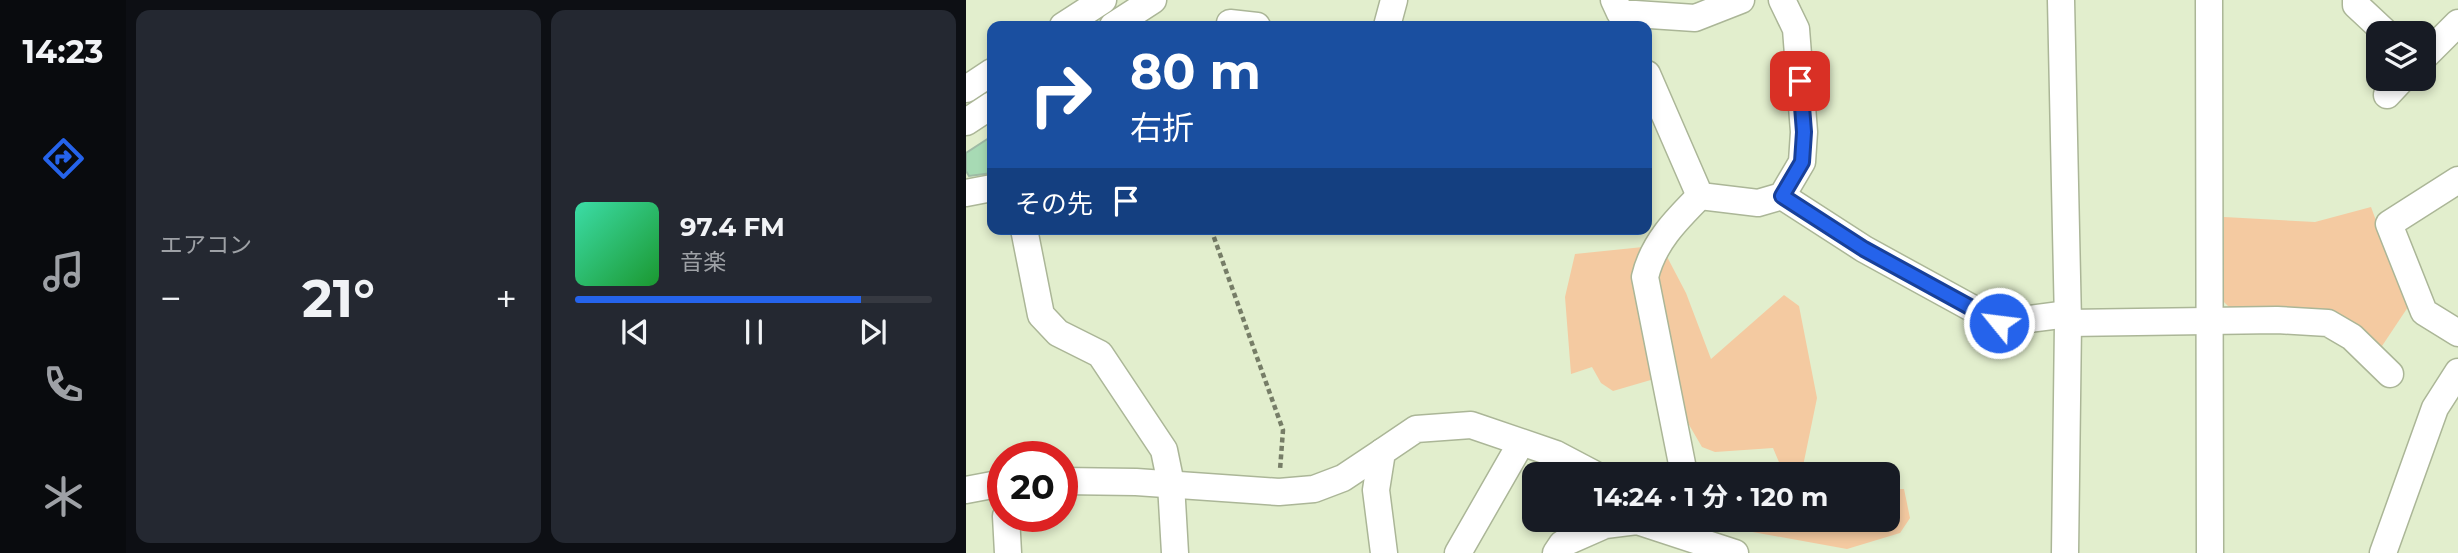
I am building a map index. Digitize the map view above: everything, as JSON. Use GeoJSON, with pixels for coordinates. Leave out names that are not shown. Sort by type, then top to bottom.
{"type":"FeatureCollection","features":[{"type":"Feature","properties":{"kind":"street"},"geometry":{"type":"LineString","coordinates":[[1071,21],[1103,0]]}},
{"type":"Feature","properties":{"kind":"street"},"geometry":{"type":"LineString","coordinates":[[1120,21],[1153,0]]}},
{"type":"Feature","properties":{"kind":"street"},"geometry":{"type":"LineString","coordinates":[[1388,21],[1394,0]]}},
{"type":"Feature","properties":{"kind":"street"},"geometry":{"type":"LineString","coordinates":[[1620,13],[1695,18],[1741,0]]}},
{"type":"Feature","properties":{"kind":"street"},"geometry":{"type":"LineString","coordinates":[[1700,197],[1758,203],[1782,196],[1802,162],[1804,132],[1796,29],[1782,0]]}},
{"type":"Feature","properties":{"kind":"street"},"geometry":{"type":"LineString","coordinates":[[2061,0],[2068,318],[2065,553]]}},
{"type":"Feature","properties":{"kind":"street"},"geometry":{"type":"LineString","coordinates":[[2208,0],[2210,553]]}},
{"type":"Feature","properties":{"kind":"street"},"geometry":{"type":"LineString","coordinates":[[2356,0],[2356,5],[2373,21]]}},
{"type":"Feature","properties":{"kind":"street"},"geometry":{"type":"LineString","coordinates":[[2436,45],[2458,23]]}},
{"type":"Feature","properties":{"kind":"street"},"geometry":{"type":"LineString","coordinates":[[966,89],[987,75]]}},
{"type":"Feature","properties":{"kind":"street"},"geometry":{"type":"LineString","coordinates":[[1652,86],[1700,197]]}},
{"type":"Feature","properties":{"kind":"street"},"geometry":{"type":"LineString","coordinates":[[966,122],[987,108]]}},
{"type":"Feature","properties":{"kind":"street"},"geometry":{"type":"LineString","coordinates":[[2458,180],[2389,224],[2424,312],[2458,333]]}},
{"type":"Feature","properties":{"kind":"street"},"geometry":{"type":"LineString","coordinates":[[966,193],[987,189]]}},
{"type":"Feature","properties":{"kind":"street"},"geometry":{"type":"LineString","coordinates":[[1782,196],[1864,249],[1999,323],[2068,318],[2328,323],[2352,337],[2390,374]]}},
{"type":"Feature","properties":{"kind":"street"},"geometry":{"type":"LineString","coordinates":[[1682,462],[1646,278],[1650,259],[1664,234],[1700,197]]}},
{"type":"Feature","properties":{"kind":"street"},"geometry":{"type":"LineString","coordinates":[[1025,235],[1041,315],[1058,333],[1100,355],[1164,450],[1171,484],[1175,553]]}},
{"type":"Feature","properties":{"kind":"street"},"geometry":{"type":"LineString","coordinates":[[2383,553],[2435,408],[2458,372]]}},
{"type":"Feature","properties":{"kind":"street"},"geometry":{"type":"LineString","coordinates":[[1078,481],[1171,484],[1279,492],[1314,489],[1343,478],[1416,429],[1471,425],[1556,454],[1571,462]]}},
{"type":"Feature","properties":{"kind":"street"},"geometry":{"type":"LineString","coordinates":[[1458,553],[1521,443]]}},
{"type":"Feature","properties":{"kind":"street"},"geometry":{"type":"LineString","coordinates":[[1382,452],[1376,491],[1384,553]]}},
{"type":"Feature","properties":{"kind":"street"},"geometry":{"type":"LineString","coordinates":[[966,490],[987,486]]}},
{"type":"Feature","properties":{"kind":"street"},"geometry":{"type":"LineString","coordinates":[[1007,532],[1008,553]]}},
{"type":"Feature","properties":{"kind":"street"},"geometry":{"type":"LineString","coordinates":[[1556,553],[1562,544],[1589,532]]}},
{"type":"Feature","properties":{"kind":"street"},"geometry":{"type":"LineString","coordinates":[[1688,532],[1735,553]]}},
{"type":"Feature","properties":{"kind":"path"},"geometry":{"type":"LineString","coordinates":[[1213,235],[1283,430],[1279,492]]}},
{"type":"Feature","properties":{"kind":"shaded area"},"geometry":{"type":"Polygon","coordinates":[[[2371,207],[2408,307],[2380,349],[2235,313],[2223,301],[2224,217],[2315,222],[2371,207]]]}},
{"type":"Feature","properties":{"kind":"shaded area"},"geometry":{"type":"Polygon","coordinates":[[[1643,247],[1664,251],[1686,293],[1711,359],[1784,295],[1799,306],[1817,398],[1804,462],[1779,462],[1773,448],[1715,452],[1702,447],[1661,377],[1613,391],[1601,383],[1592,367],[1571,374],[1565,297],[1575,254],[1643,247]]]}},
{"type":"Feature","properties":{"kind":"shaded area"},"geometry":{"type":"Polygon","coordinates":[[[1900,489],[1904,489],[1910,518],[1900,533],[1847,549],[1753,532],[1900,532],[1900,489]]]}},
{"type":"Feature","properties":{"kind":"building"},"geometry":{"type":"Polygon","coordinates":[[[987,139],[987,174],[969,176],[966,171],[966,153],[987,139]]]}},
{"type":"Feature","properties":{"kind":"route"},"geometry":{"type":"LineString","coordinates":[[1800,81],[1804,132],[1802,162],[1782,196],[1864,249],[1999,323]]}}]}
